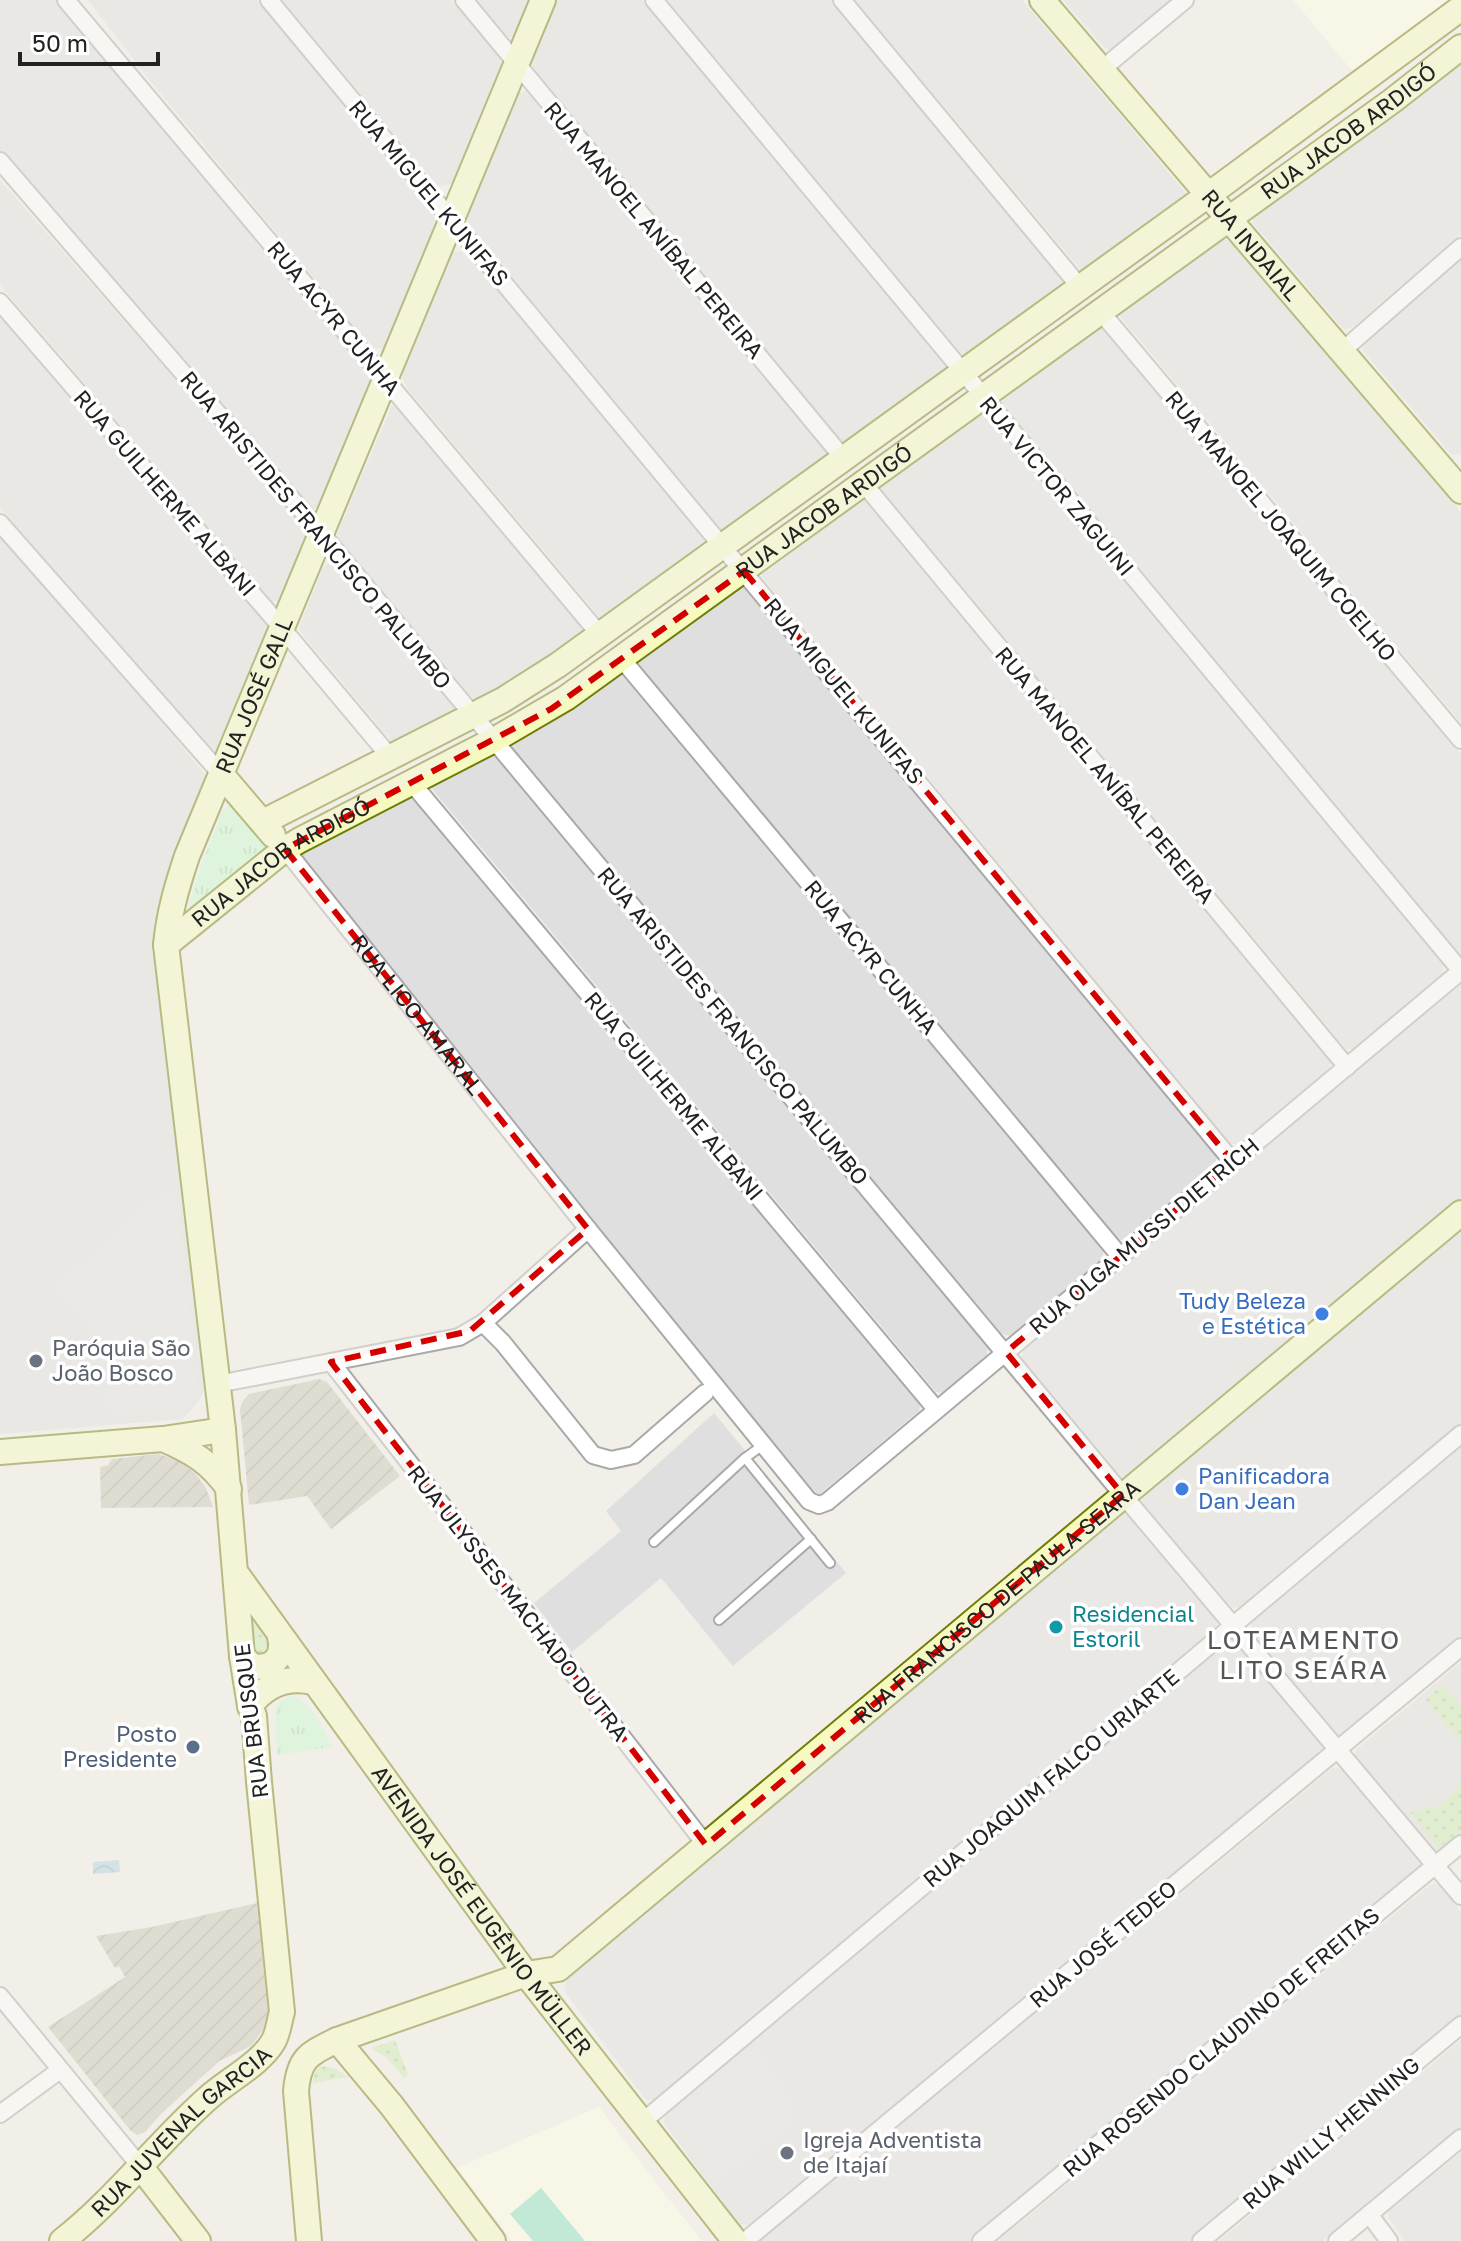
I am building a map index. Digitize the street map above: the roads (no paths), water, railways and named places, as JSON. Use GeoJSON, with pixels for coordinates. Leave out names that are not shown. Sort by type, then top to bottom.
{"type":"FeatureCollection","features":[{"type":"Feature","properties":{"kind":"main road","name":"RUA JOSÉ GALL"},"geometry":{"type":"LineString","coordinates":[[223,1430],[166,945],[174,892],[543,0]]}},
{"type":"Feature","properties":{"kind":"main road","name":"RUA INDAIAL"},"geometry":{"type":"LineString","coordinates":[[1042,0],[1342,351],[1457,477]]}},
{"type":"Feature","properties":{"kind":"main road","name":"RUA JACOB ARDIGÓ"},"geometry":{"type":"LineString","coordinates":[[263,822],[474,715],[531,683],[601,636],[1461,8]]}},
{"type":"Feature","properties":{"kind":"main road","name":"RUA JACOB ARDIGÓ"},"geometry":{"type":"LineString","coordinates":[[166,945],[285,849],[551,709],[1392,101],[1461,47]]}},
{"type":"Feature","properties":{"kind":"main road","name":"RUA LICO AMARAL"},"geometry":{"type":"LineString","coordinates":[[221,774],[285,849]]}},
{"type":"Feature","properties":{"kind":"main road","name":"RUA FRANCISCO DE PAULA SEARA"},"geometry":{"type":"LineString","coordinates":[[309,2241],[296,2091],[298,2070],[311,2053],[337,2040],[526,1974],[558,1969],[1461,1213]]}},
{"type":"Feature","properties":{"kind":"main road"},"geometry":{"type":"LineString","coordinates":[[0,1452],[163,1439],[223,1430]]}},
{"type":"Feature","properties":{"kind":"main road","name":"RUA BRUSQUE"},"geometry":{"type":"LineString","coordinates":[[223,1430],[242,1656],[254,1716],[282,2012]]}},
{"type":"Feature","properties":{"kind":"main road"},"geometry":{"type":"LineString","coordinates":[[163,1439],[209,1464],[230,1490]]}},
{"type":"Feature","properties":{"kind":"main road","name":"AVENIDA JOSÉ EUGÊNIO MÜLLER"},"geometry":{"type":"LineString","coordinates":[[236,1574],[526,1974],[735,2241]]}},
{"type":"Feature","properties":{"kind":"main road"},"geometry":{"type":"LineString","coordinates":[[242,1656],[252,1666],[267,1667],[281,1652],[280,1637]]}},
{"type":"Feature","properties":{"kind":"main road"},"geometry":{"type":"LineString","coordinates":[[250,1706],[256,1697],[273,1685],[292,1679],[313,1682]]}},
{"type":"Feature","properties":{"kind":"main road","name":"RUA JUVENAL GARCIA"},"geometry":{"type":"LineString","coordinates":[[62,2241],[207,2099],[259,2059],[275,2040],[282,2012]]}},
{"type":"Feature","properties":{"kind":"main road"},"geometry":{"type":"LineString","coordinates":[[337,2040],[379,2088],[493,2241]]}},
{"type":"Feature","properties":{"kind":"main road"},"geometry":{"type":"LineString","coordinates":[[140,2166],[198,2241]]}},
{"type":"Feature","properties":{"kind":"street","name":"RUA ACYR CUNHA"},"geometry":{"type":"LineString","coordinates":[[66,0],[601,636]]}},
{"type":"Feature","properties":{"kind":"street","name":"RUA MIGUEL KUNIFAS"},"geometry":{"type":"LineString","coordinates":[[269,0],[1233,1162]]}},
{"type":"Feature","properties":{"kind":"street","name":"RUA MANOEL ANÍBAL PEREIRA"},"geometry":{"type":"LineString","coordinates":[[464,0],[844,459]]}},
{"type":"Feature","properties":{"kind":"street","name":"RUA VICTOR ZAGUINI"},"geometry":{"type":"LineString","coordinates":[[654,0],[1461,971]]}},
{"type":"Feature","properties":{"kind":"street"},"geometry":{"type":"LineString","coordinates":[[842,0],[1080,287]]}},
{"type":"Feature","properties":{"kind":"street"},"geometry":{"type":"LineString","coordinates":[[1101,70],[1185,0]]}},
{"type":"Feature","properties":{"kind":"street","name":"RUA ARISTIDES FRANCISCO PALUMBO"},"geometry":{"type":"LineString","coordinates":[[0,161],[322,534],[1461,1896]]}},
{"type":"Feature","properties":{"kind":"street"},"geometry":{"type":"LineString","coordinates":[[1342,351],[1461,247]]}},
{"type":"Feature","properties":{"kind":"street","name":"RUA GUILHERME ALBANI"},"geometry":{"type":"LineString","coordinates":[[0,302],[391,758]]}},
{"type":"Feature","properties":{"kind":"street","name":"RUA MANOEL JOAQUIM COELHO"},"geometry":{"type":"LineString","coordinates":[[1101,312],[1461,740]]}},
{"type":"Feature","properties":{"kind":"street","name":"RUA MANOEL ANÍBAL PEREIRA"},"geometry":{"type":"LineString","coordinates":[[864,484],[1347,1067]]}},
{"type":"Feature","properties":{"kind":"street","name":"RUA LICO AMARAL"},"geometry":{"type":"LineString","coordinates":[[0,523],[221,774]]}},
{"type":"Feature","properties":{"kind":"street","name":"RUA ACYR CUNHA"},"geometry":{"type":"LineString","coordinates":[[621,658],[1120,1256]]}},
{"type":"Feature","properties":{"kind":"street","name":"RUA GUILHERME ALBANI"},"geometry":{"type":"LineString","coordinates":[[411,782],[936,1409]]}},
{"type":"Feature","properties":{"kind":"street","name":"RUA LICO AMARAL"},"geometry":{"type":"LineString","coordinates":[[285,849],[809,1501],[819,1505],[827,1502]]}},
{"type":"Feature","properties":{"kind":"street","name":"RUA OLGA MUSSI DIETRICH"},"geometry":{"type":"LineString","coordinates":[[827,1502],[1461,971]]}},
{"type":"Feature","properties":{"kind":"street"},"geometry":{"type":"LineString","coordinates":[[218,1384],[459,1337],[483,1323],[588,1229]]}},
{"type":"Feature","properties":{"kind":"street"},"geometry":{"type":"LineString","coordinates":[[483,1323],[503,1343],[593,1455],[611,1460],[634,1455],[705,1393]]}},
{"type":"Feature","properties":{"kind":"street","name":"RUA ULYSSES MACHADO DUTRA"},"geometry":{"type":"LineString","coordinates":[[331,1362],[706,1845]]}},
{"type":"Feature","properties":{"kind":"street","name":"RUA JOAQUIM FALCO URIARTE"},"geometry":{"type":"LineString","coordinates":[[641,2123],[1461,1434]]}},
{"type":"Feature","properties":{"kind":"street","name":"RUA JOSÉ TEDEO"},"geometry":{"type":"LineString","coordinates":[[745,2241],[1461,1647]]}},
{"type":"Feature","properties":{"kind":"street","name":"RUA ROSENDO CLAUDINO DE FREITAS"},"geometry":{"type":"LineString","coordinates":[[981,2241],[1461,1844]]}},
{"type":"Feature","properties":{"kind":"street"},"geometry":{"type":"LineString","coordinates":[[1,1999],[140,2166]]}},
{"type":"Feature","properties":{"kind":"street","name":"RUA WILLY HENNING"},"geometry":{"type":"LineString","coordinates":[[1201,2241],[1461,2025]]}},
{"type":"Feature","properties":{"kind":"street"},"geometry":{"type":"LineString","coordinates":[[0,2114],[60,2070]]}},
{"type":"Feature","properties":{"kind":"street"},"geometry":{"type":"LineString","coordinates":[[1337,2241],[1461,2138]]}},
{"type":"Feature","properties":{"kind":"street"},"geometry":{"type":"LineString","coordinates":[[1369,2214],[1389,2241]]}},
{"type":"Feature","properties":{"kind":"lane"},"geometry":{"type":"LineString","coordinates":[[654,1542],[764,1444]]}},
{"type":"Feature","properties":{"kind":"lane"},"geometry":{"type":"LineString","coordinates":[[745,1458],[830,1563]]}},
{"type":"Feature","properties":{"kind":"lane"},"geometry":{"type":"LineString","coordinates":[[719,1620],[811,1539]]}},
{"type":"Feature","properties":{"kind":"water"},"geometry":{"type":"Polygon","coordinates":[[[119,1860],[120,1872],[93,1874],[93,1862],[119,1860]]]}},
{"type":"Feature","properties":{"kind":"place","name":"Tudy Beleza e Estética"},"geometry":{"type":"Point","coordinates":[1322,1314]}},
{"type":"Feature","properties":{"kind":"place","name":"Paróquia São João Bosco"},"geometry":{"type":"Point","coordinates":[36,1361]}},
{"type":"Feature","properties":{"kind":"place","name":"Panificadora Dan Jean"},"geometry":{"type":"Point","coordinates":[1182,1489]}},
{"type":"Feature","properties":{"kind":"place","name":"Residencial Estoril"},"geometry":{"type":"Point","coordinates":[1056,1627]}},
{"type":"Feature","properties":{"kind":"place","name":"Posto Presidente"},"geometry":{"type":"Point","coordinates":[193,1747]}},
{"type":"Feature","properties":{"kind":"place","name":"Igreja Adventista de Itajaí"},"geometry":{"type":"Point","coordinates":[787,2153]}},
{"type":"Feature","properties":{"kind":"district","name":"LOTEAMENTO LITO SEÁRA"},"geometry":{"type":"Point","coordinates":[1304,1655]}}]}
